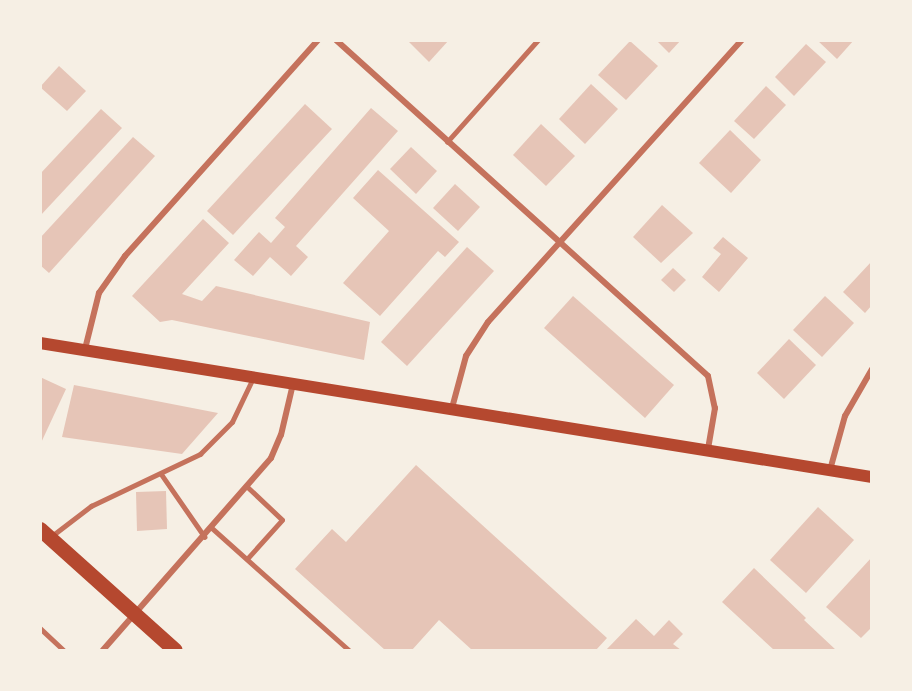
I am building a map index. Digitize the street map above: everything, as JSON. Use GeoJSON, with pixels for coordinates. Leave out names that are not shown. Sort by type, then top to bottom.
{"type":"FeatureCollection","features":[{"type":"Feature","properties":{"kind":"main road"},"geometry":{"type":"LineString","coordinates":[[40,343],[708,448],[872,477]]}},
{"type":"Feature","properties":{"kind":"main road"},"geometry":{"type":"LineString","coordinates":[[45,533],[175,651]]}},
{"type":"Feature","properties":{"kind":"street"},"geometry":{"type":"LineString","coordinates":[[85,349],[99,293],[125,256],[318,40]]}},
{"type":"Feature","properties":{"kind":"street"},"geometry":{"type":"LineString","coordinates":[[336,40],[708,376],[715,408],[708,448]]}},
{"type":"Feature","properties":{"kind":"street"},"geometry":{"type":"LineString","coordinates":[[452,408],[466,356],[488,322],[742,40]]}},
{"type":"Feature","properties":{"kind":"street"},"geometry":{"type":"LineString","coordinates":[[830,470],[845,417],[872,369]]}},
{"type":"Feature","properties":{"kind":"street"},"geometry":{"type":"LineString","coordinates":[[103,651],[248,488],[270,458],[281,435],[293,384]]}},
{"type":"Feature","properties":{"kind":"lane"},"geometry":{"type":"LineString","coordinates":[[447,142],[538,40]]}},
{"type":"Feature","properties":{"kind":"lane"},"geometry":{"type":"LineString","coordinates":[[45,533],[91,506],[162,475],[200,454],[232,422],[253,377]]}},
{"type":"Feature","properties":{"kind":"lane"},"geometry":{"type":"LineString","coordinates":[[162,475],[205,537]]}},
{"type":"Feature","properties":{"kind":"lane"},"geometry":{"type":"LineString","coordinates":[[246,559],[282,520],[248,488]]}},
{"type":"Feature","properties":{"kind":"lane"},"geometry":{"type":"LineString","coordinates":[[213,528],[349,651]]}},
{"type":"Feature","properties":{"kind":"lane"},"geometry":{"type":"LineString","coordinates":[[40,628],[64,651]]}},
{"type":"Feature","properties":{"kind":"building"},"geometry":{"type":"Polygon","coordinates":[[[407,40],[449,40],[429,62],[407,40]]]}},
{"type":"Feature","properties":{"kind":"building"},"geometry":{"type":"Polygon","coordinates":[[[656,40],[681,40],[669,53],[656,40]]]}},
{"type":"Feature","properties":{"kind":"building"},"geometry":{"type":"Polygon","coordinates":[[[817,40],[854,40],[837,59],[817,40]]]}},
{"type":"Feature","properties":{"kind":"building"},"geometry":{"type":"Polygon","coordinates":[[[630,41],[658,66],[626,100],[598,75],[630,41]]]}},
{"type":"Feature","properties":{"kind":"building"},"geometry":{"type":"Polygon","coordinates":[[[806,44],[826,62],[794,96],[775,77],[806,44]]]}},
{"type":"Feature","properties":{"kind":"building"},"geometry":{"type":"Polygon","coordinates":[[[59,66],[86,91],[67,111],[40,87],[59,66]]]}},
{"type":"Feature","properties":{"kind":"building"},"geometry":{"type":"Polygon","coordinates":[[[591,84],[618,109],[585,144],[559,119],[591,84]]]}},
{"type":"Feature","properties":{"kind":"building"},"geometry":{"type":"Polygon","coordinates":[[[766,86],[786,105],[754,139],[734,121],[766,86]]]}},
{"type":"Feature","properties":{"kind":"building"},"geometry":{"type":"Polygon","coordinates":[[[305,104],[332,129],[233,235],[207,211],[305,104]]]}},
{"type":"Feature","properties":{"kind":"building"},"geometry":{"type":"Polygon","coordinates":[[[371,108],[398,131],[296,246],[308,257],[291,276],[270,257],[253,276],[234,260],[259,232],[271,243],[285,227],[275,218],[371,108]]]}},
{"type":"Feature","properties":{"kind":"building"},"geometry":{"type":"Polygon","coordinates":[[[101,109],[122,128],[40,216],[40,174],[101,109]]]}},
{"type":"Feature","properties":{"kind":"building"},"geometry":{"type":"Polygon","coordinates":[[[541,124],[575,156],[546,186],[513,155],[541,124]]]}},
{"type":"Feature","properties":{"kind":"building"},"geometry":{"type":"Polygon","coordinates":[[[730,130],[761,160],[731,193],[699,163],[730,130]]]}},
{"type":"Feature","properties":{"kind":"building"},"geometry":{"type":"Polygon","coordinates":[[[133,137],[155,156],[49,273],[40,265],[40,238],[133,137]]]}},
{"type":"Feature","properties":{"kind":"building"},"geometry":{"type":"Polygon","coordinates":[[[411,147],[437,171],[416,194],[390,169],[411,147]]]}},
{"type":"Feature","properties":{"kind":"building"},"geometry":{"type":"Polygon","coordinates":[[[378,170],[459,242],[445,257],[438,251],[380,316],[343,283],[389,231],[353,198],[378,170]]]}},
{"type":"Feature","properties":{"kind":"building"},"geometry":{"type":"Polygon","coordinates":[[[455,184],[480,207],[458,231],[433,208],[455,184]]]}},
{"type":"Feature","properties":{"kind":"building"},"geometry":{"type":"Polygon","coordinates":[[[662,205],[693,233],[661,263],[633,237],[662,205]]]}},
{"type":"Feature","properties":{"kind":"building"},"geometry":{"type":"Polygon","coordinates":[[[203,219],[229,243],[182,294],[202,301],[216,286],[370,322],[364,360],[172,320],[160,322],[132,296],[203,219]]]}},
{"type":"Feature","properties":{"kind":"building"},"geometry":{"type":"Polygon","coordinates":[[[723,237],[748,258],[719,292],[702,277],[721,254],[713,248],[723,237]]]}},
{"type":"Feature","properties":{"kind":"building"},"geometry":{"type":"Polygon","coordinates":[[[467,247],[494,271],[407,366],[381,342],[467,247]]]}},
{"type":"Feature","properties":{"kind":"building"},"geometry":{"type":"Polygon","coordinates":[[[872,261],[872,305],[865,313],[843,292],[872,261]]]}},
{"type":"Feature","properties":{"kind":"building"},"geometry":{"type":"Polygon","coordinates":[[[673,268],[686,280],[674,292],[661,280],[673,268]]]}},
{"type":"Feature","properties":{"kind":"building"},"geometry":{"type":"Polygon","coordinates":[[[573,296],[674,385],[645,418],[544,328],[573,296]]]}},
{"type":"Feature","properties":{"kind":"building"},"geometry":{"type":"Polygon","coordinates":[[[825,296],[854,323],[822,357],[793,330],[825,296]]]}},
{"type":"Feature","properties":{"kind":"building"},"geometry":{"type":"Polygon","coordinates":[[[789,339],[816,365],[784,399],[757,373],[789,339]]]}},
{"type":"Feature","properties":{"kind":"building"},"geometry":{"type":"Polygon","coordinates":[[[40,377],[66,389],[40,445],[40,377]]]}},
{"type":"Feature","properties":{"kind":"building"},"geometry":{"type":"Polygon","coordinates":[[[74,385],[218,413],[182,454],[62,437],[74,385]]]}},
{"type":"Feature","properties":{"kind":"building"},"geometry":{"type":"Polygon","coordinates":[[[416,465],[607,638],[596,650],[472,650],[439,620],[412,650],[385,650],[295,569],[332,529],[346,542],[416,465]]]}},
{"type":"Feature","properties":{"kind":"building"},"geometry":{"type":"Polygon","coordinates":[[[166,491],[167,529],[137,531],[136,492],[166,491]]]}},
{"type":"Feature","properties":{"kind":"building"},"geometry":{"type":"Polygon","coordinates":[[[818,507],[854,540],[806,593],[770,560],[818,507]]]}},
{"type":"Feature","properties":{"kind":"building"},"geometry":{"type":"Polygon","coordinates":[[[872,557],[872,627],[861,638],[826,607],[872,557]]]}},
{"type":"Feature","properties":{"kind":"building"},"geometry":{"type":"Polygon","coordinates":[[[754,568],[836,650],[774,650],[722,602],[754,568]]]}},
{"type":"Feature","properties":{"kind":"building"},"geometry":{"type":"Polygon","coordinates":[[[636,619],[654,636],[669,620],[683,634],[673,644],[681,650],[606,650],[636,619]]]}}]}
